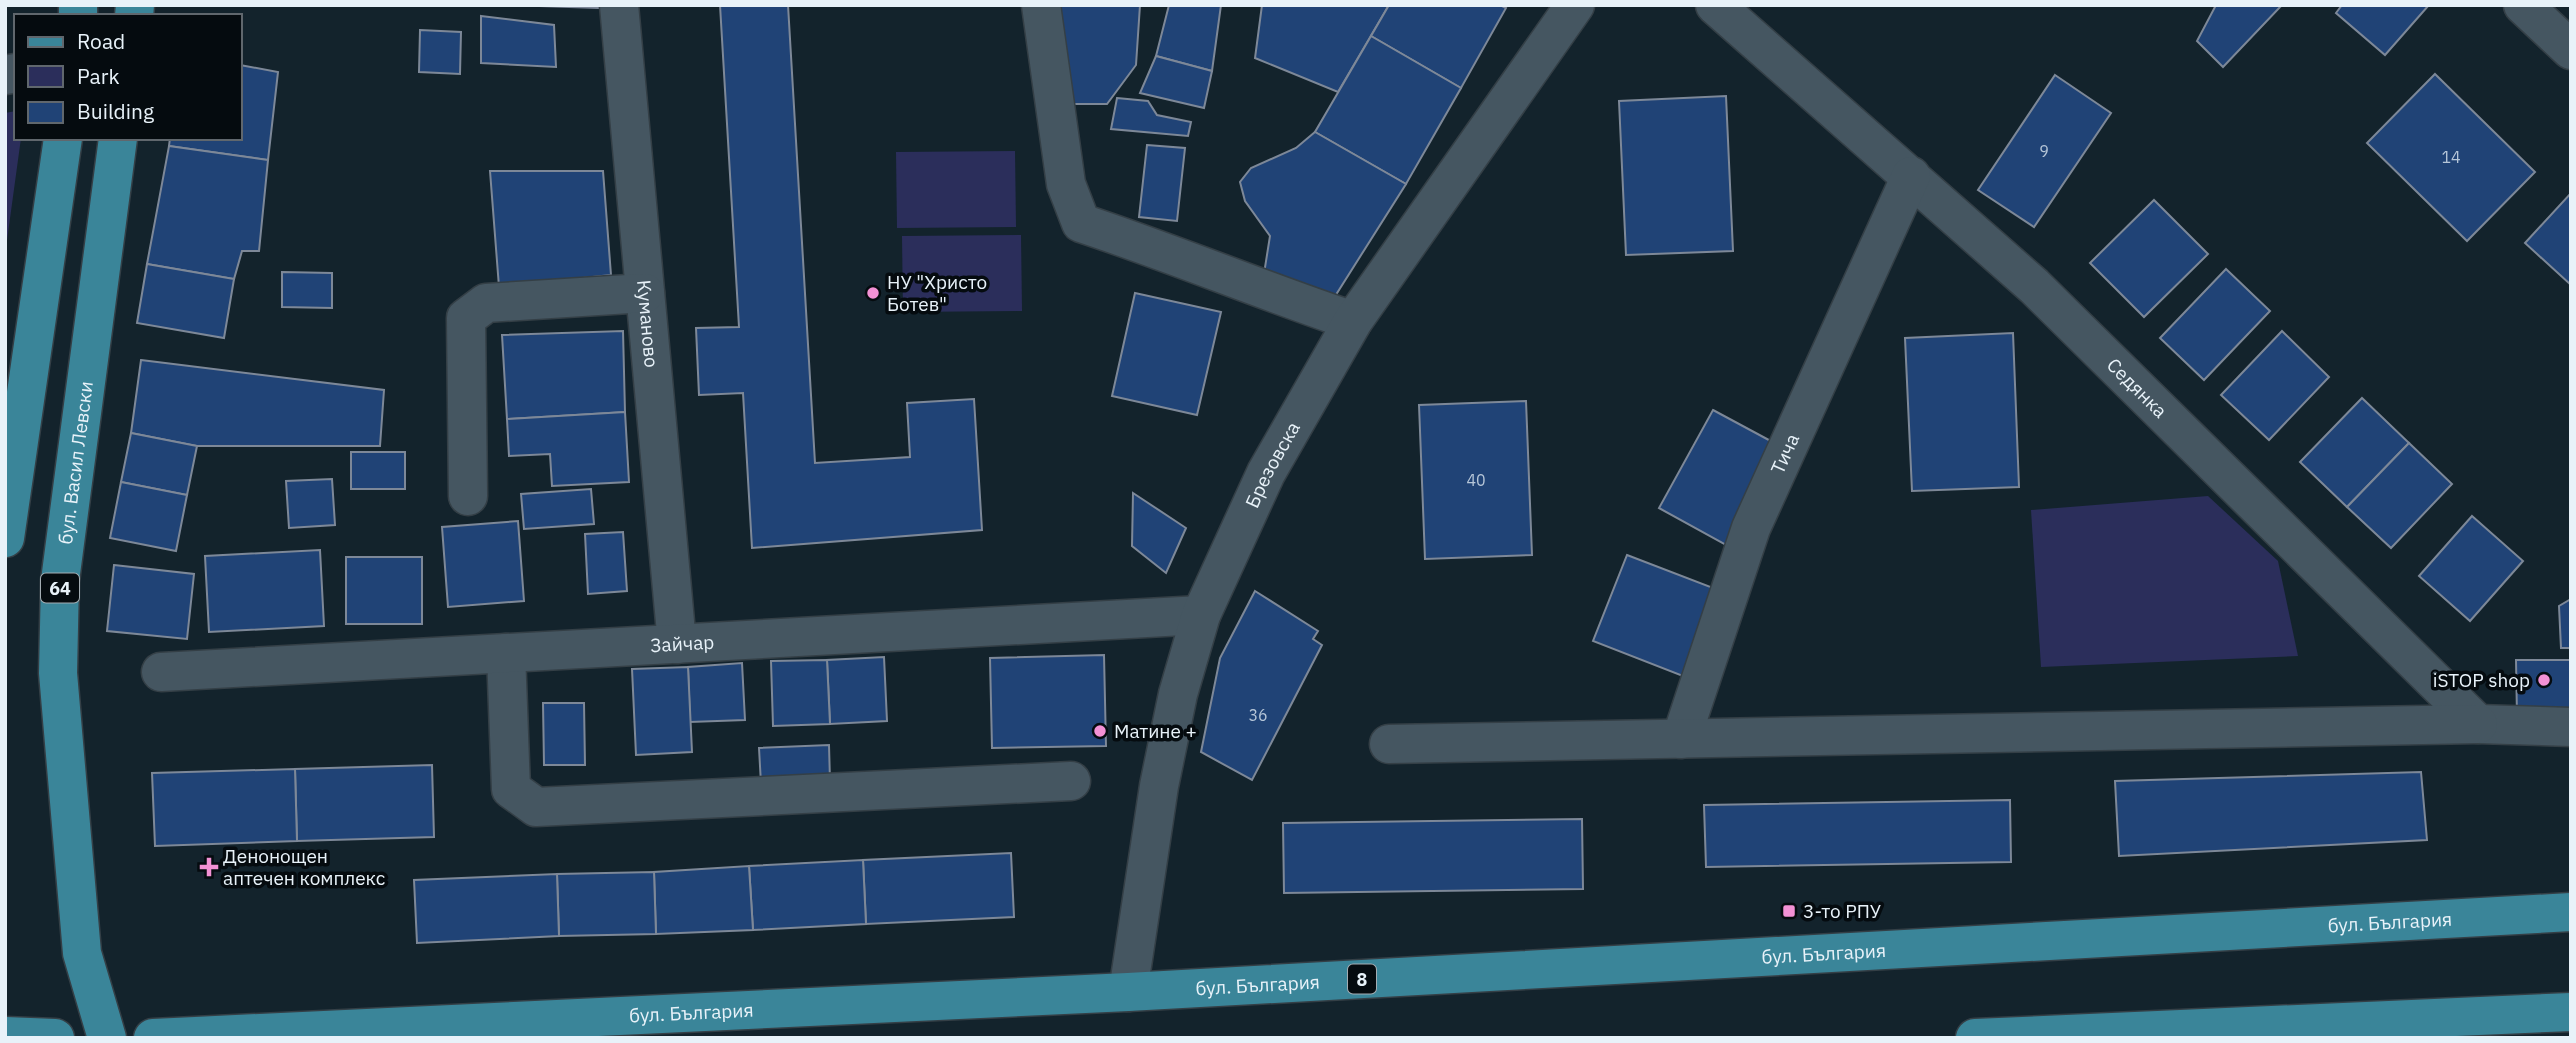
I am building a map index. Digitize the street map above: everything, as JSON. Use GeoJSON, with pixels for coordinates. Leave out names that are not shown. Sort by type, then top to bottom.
{"type":"FeatureCollection","features":[{"type":"Feature","properties":{"kind":"main road"},"geometry":{"type":"LineString","coordinates":[[5,538],[63,140]]}},
{"type":"Feature","properties":{"kind":"main road","name":"бул. Васил Левски"},"geometry":{"type":"LineString","coordinates":[[107,1038],[82,953],[58,673],[60,582],[118,140]]}},
{"type":"Feature","properties":{"kind":"main road","name":"бул. България"},"geometry":{"type":"LineString","coordinates":[[153,1038],[1128,992],[2571,912]]}},
{"type":"Feature","properties":{"kind":"main road"},"geometry":{"type":"LineString","coordinates":[[1975,1038],[2491,1026],[2571,1012]]}},
{"type":"Feature","properties":{"kind":"main road"},"geometry":{"type":"LineString","coordinates":[[6,1032],[55,1038]]}},
{"type":"Feature","properties":{"kind":"street","name":"Куманово"},"geometry":{"type":"LineString","coordinates":[[619,5],[677,644]]}},
{"type":"Feature","properties":{"kind":"street"},"geometry":{"type":"LineString","coordinates":[[1041,5],[1066,184],[1081,223],[1257,289],[1353,321]]}},
{"type":"Feature","properties":{"kind":"street","name":"Брезовска"},"geometry":{"type":"LineString","coordinates":[[1128,992],[1159,786],[1178,694],[1201,615],[1266,473],[1353,321],[1575,5]]}},
{"type":"Feature","properties":{"kind":"street","name":"Седянка"},"geometry":{"type":"LineString","coordinates":[[1715,5],[2034,286],[2478,724]]}},
{"type":"Feature","properties":{"kind":"street"},"geometry":{"type":"LineString","coordinates":[[2523,5],[2571,50]]}},
{"type":"Feature","properties":{"kind":"street","name":"Тича"},"geometry":{"type":"LineString","coordinates":[[1681,738],[1751,528],[1911,176]]}},
{"type":"Feature","properties":{"kind":"street"},"geometry":{"type":"LineString","coordinates":[[468,496],[466,318],[486,303],[645,293]]}},
{"type":"Feature","properties":{"kind":"street","name":"Зайчар"},"geometry":{"type":"LineString","coordinates":[[161,672],[1201,615]]}},
{"type":"Feature","properties":{"kind":"street"},"geometry":{"type":"LineString","coordinates":[[506,653],[511,789],[536,807],[1071,782]]}},
{"type":"Feature","properties":{"kind":"street"},"geometry":{"type":"LineString","coordinates":[[1389,744],[2478,724],[2571,727]]}},
{"type":"Feature","properties":{"kind":"green space"},"geometry":{"type":"Polygon","coordinates":[[[14,111],[14,140],[21,140],[5,255],[5,113],[14,111]]]}},
{"type":"Feature","properties":{"kind":"green space"},"geometry":{"type":"Polygon","coordinates":[[[1015,151],[1016,227],[897,228],[896,152],[1015,151]]]}},
{"type":"Feature","properties":{"kind":"green space"},"geometry":{"type":"Polygon","coordinates":[[[1021,235],[1022,311],[903,312],[902,236],[1021,235]]]}},
{"type":"Feature","properties":{"kind":"green space"},"geometry":{"type":"Polygon","coordinates":[[[2208,496],[2278,561],[2298,656],[2041,667],[2031,510],[2208,496]]]}},
{"type":"Feature","properties":{"kind":"building"},"geometry":{"type":"Polygon","coordinates":[[[509,5],[598,5],[598,8],[509,5]]]}},
{"type":"Feature","properties":{"kind":"building"},"geometry":{"type":"Polygon","coordinates":[[[720,5],[788,5],[815,463],[910,457],[907,403],[974,399],[982,530],[752,548],[743,393],[699,395],[696,328],[739,327],[720,5]]]}},
{"type":"Feature","properties":{"kind":"building"},"geometry":{"type":"Polygon","coordinates":[[[1057,5],[1140,5],[1136,65],[1107,104],[1068,104],[1057,5]]]}},
{"type":"Feature","properties":{"kind":"building"},"geometry":{"type":"Polygon","coordinates":[[[1169,5],[1221,5],[1212,71],[1156,56],[1169,5]]]}},
{"type":"Feature","properties":{"kind":"building"},"geometry":{"type":"Polygon","coordinates":[[[1262,5],[1389,5],[1338,92],[1255,58],[1262,5]]]}},
{"type":"Feature","properties":{"kind":"building"},"geometry":{"type":"Polygon","coordinates":[[[1389,5],[1500,5],[1506,8],[1461,88],[1371,36],[1389,5]]]}},
{"type":"Feature","properties":{"kind":"building"},"geometry":{"type":"Polygon","coordinates":[[[2216,5],[2282,5],[2223,67],[2197,41],[2216,5]]]}},
{"type":"Feature","properties":{"kind":"building"},"geometry":{"type":"Polygon","coordinates":[[[2342,5],[2429,5],[2385,55],[2336,13],[2342,5]]]}},
{"type":"Feature","properties":{"kind":"building"},"geometry":{"type":"Polygon","coordinates":[[[481,16],[554,25],[556,67],[481,63],[481,16]]]}},
{"type":"Feature","properties":{"kind":"building"},"geometry":{"type":"Polygon","coordinates":[[[420,30],[461,32],[460,74],[419,72],[420,30]]]}},
{"type":"Feature","properties":{"kind":"building"},"geometry":{"type":"Polygon","coordinates":[[[1371,36],[1461,88],[1406,184],[1315,132],[1371,36]]]}},
{"type":"Feature","properties":{"kind":"building"},"geometry":{"type":"Polygon","coordinates":[[[1156,56],[1212,71],[1204,108],[1140,93],[1156,56]]]}},
{"type":"Feature","properties":{"kind":"building"},"geometry":{"type":"Polygon","coordinates":[[[242,65],[278,72],[268,160],[169,146],[170,140],[242,140],[242,65]]]}},
{"type":"Feature","properties":{"kind":"building"},"geometry":{"type":"Polygon","coordinates":[[[2435,74],[2535,172],[2467,241],[2367,143],[2435,74]]]}},
{"type":"Feature","properties":{"kind":"building"},"geometry":{"type":"Polygon","coordinates":[[[2055,75],[2111,113],[2034,227],[1978,190],[2055,75]]]}},
{"type":"Feature","properties":{"kind":"building"},"geometry":{"type":"Polygon","coordinates":[[[1726,96],[1733,251],[1626,255],[1619,101],[1726,96]]]}},
{"type":"Feature","properties":{"kind":"building"},"geometry":{"type":"Polygon","coordinates":[[[1117,98],[1148,101],[1157,115],[1191,122],[1188,136],[1111,129],[1117,98]]]}},
{"type":"Feature","properties":{"kind":"building"},"geometry":{"type":"Polygon","coordinates":[[[1315,132],[1406,184],[1332,301],[1263,280],[1270,236],[1245,201],[1240,182],[1251,168],[1296,148],[1315,132]]]}},
{"type":"Feature","properties":{"kind":"building"},"geometry":{"type":"Polygon","coordinates":[[[1147,145],[1185,148],[1177,221],[1139,217],[1147,145]]]}},
{"type":"Feature","properties":{"kind":"building"},"geometry":{"type":"Polygon","coordinates":[[[169,146],[268,160],[259,251],[242,251],[234,279],[147,264],[169,146]]]}},
{"type":"Feature","properties":{"kind":"building"},"geometry":{"type":"Polygon","coordinates":[[[490,171],[603,171],[611,275],[499,287],[490,171]]]}},
{"type":"Feature","properties":{"kind":"building"},"geometry":{"type":"Polygon","coordinates":[[[2571,193],[2571,285],[2525,243],[2571,193]]]}},
{"type":"Feature","properties":{"kind":"building"},"geometry":{"type":"Polygon","coordinates":[[[2154,200],[2208,254],[2144,317],[2090,263],[2154,200]]]}},
{"type":"Feature","properties":{"kind":"building"},"geometry":{"type":"Polygon","coordinates":[[[147,264],[234,279],[224,338],[137,323],[147,264]]]}},
{"type":"Feature","properties":{"kind":"building"},"geometry":{"type":"Polygon","coordinates":[[[2226,269],[2270,311],[2204,380],[2160,338],[2226,269]]]}},
{"type":"Feature","properties":{"kind":"building"},"geometry":{"type":"Polygon","coordinates":[[[282,272],[332,273],[332,308],[282,307],[282,272]]]}},
{"type":"Feature","properties":{"kind":"building"},"geometry":{"type":"Polygon","coordinates":[[[1135,293],[1221,312],[1197,415],[1112,396],[1135,293]]]}},
{"type":"Feature","properties":{"kind":"building"},"geometry":{"type":"Polygon","coordinates":[[[623,331],[625,412],[507,419],[502,335],[623,331]]]}},
{"type":"Feature","properties":{"kind":"building"},"geometry":{"type":"Polygon","coordinates":[[[2282,331],[2329,377],[2269,440],[2221,395],[2282,331]]]}},
{"type":"Feature","properties":{"kind":"building"},"geometry":{"type":"Polygon","coordinates":[[[2013,333],[2019,487],[1912,491],[1905,338],[2013,333]]]}},
{"type":"Feature","properties":{"kind":"building"},"geometry":{"type":"Polygon","coordinates":[[[141,360],[384,390],[380,446],[197,446],[131,433],[141,360]]]}},
{"type":"Feature","properties":{"kind":"building"},"geometry":{"type":"Polygon","coordinates":[[[2362,398],[2409,443],[2347,507],[2300,462],[2362,398]]]}},
{"type":"Feature","properties":{"kind":"building"},"geometry":{"type":"Polygon","coordinates":[[[1526,401],[1532,555],[1425,559],[1419,405],[1526,401]]]}},
{"type":"Feature","properties":{"kind":"building"},"geometry":{"type":"Polygon","coordinates":[[[1713,410],[1780,446],[1726,545],[1659,508],[1713,410]]]}},
{"type":"Feature","properties":{"kind":"building"},"geometry":{"type":"Polygon","coordinates":[[[625,412],[629,482],[552,486],[550,454],[509,456],[507,419],[625,412]]]}},
{"type":"Feature","properties":{"kind":"building"},"geometry":{"type":"Polygon","coordinates":[[[131,433],[197,446],[187,495],[121,482],[131,433]]]}},
{"type":"Feature","properties":{"kind":"building"},"geometry":{"type":"Polygon","coordinates":[[[2409,443],[2452,484],[2391,548],[2347,507],[2409,443]]]}},
{"type":"Feature","properties":{"kind":"building"},"geometry":{"type":"Polygon","coordinates":[[[351,452],[405,452],[405,489],[351,489],[351,452]]]}},
{"type":"Feature","properties":{"kind":"building"},"geometry":{"type":"Polygon","coordinates":[[[332,479],[335,525],[289,528],[286,481],[332,479]]]}},
{"type":"Feature","properties":{"kind":"building"},"geometry":{"type":"Polygon","coordinates":[[[121,482],[187,495],[176,551],[110,538],[121,482]]]}},
{"type":"Feature","properties":{"kind":"building"},"geometry":{"type":"Polygon","coordinates":[[[591,489],[594,524],[524,529],[521,494],[591,489]]]}},
{"type":"Feature","properties":{"kind":"building"},"geometry":{"type":"Polygon","coordinates":[[[1133,493],[1186,528],[1166,573],[1132,546],[1133,493]]]}},
{"type":"Feature","properties":{"kind":"building"},"geometry":{"type":"Polygon","coordinates":[[[2472,516],[2523,561],[2470,621],[2419,576],[2472,516]]]}},
{"type":"Feature","properties":{"kind":"building"},"geometry":{"type":"Polygon","coordinates":[[[518,521],[524,601],[448,607],[442,527],[518,521]]]}},
{"type":"Feature","properties":{"kind":"building"},"geometry":{"type":"Polygon","coordinates":[[[623,532],[627,591],[588,594],[585,534],[623,532]]]}},
{"type":"Feature","properties":{"kind":"building"},"geometry":{"type":"Polygon","coordinates":[[[320,550],[324,626],[209,632],[205,556],[320,550]]]}},
{"type":"Feature","properties":{"kind":"building"},"geometry":{"type":"Polygon","coordinates":[[[1627,555],[1721,591],[1688,678],[1593,641],[1627,555]]]}},
{"type":"Feature","properties":{"kind":"building"},"geometry":{"type":"Polygon","coordinates":[[[346,557],[422,557],[422,624],[346,624],[346,557]]]}},
{"type":"Feature","properties":{"kind":"building"},"geometry":{"type":"Polygon","coordinates":[[[114,565],[194,574],[187,639],[107,631],[114,565]]]}},
{"type":"Feature","properties":{"kind":"building"},"geometry":{"type":"Polygon","coordinates":[[[1255,591],[1318,631],[1313,639],[1322,645],[1252,780],[1201,752],[1220,658],[1255,591]]]}},
{"type":"Feature","properties":{"kind":"building"},"geometry":{"type":"Polygon","coordinates":[[[2571,599],[2571,648],[2561,648],[2559,606],[2571,599]]]}},
{"type":"Feature","properties":{"kind":"building"},"geometry":{"type":"Polygon","coordinates":[[[1104,655],[1106,746],[992,748],[990,658],[1104,655]]]}},
{"type":"Feature","properties":{"kind":"building"},"geometry":{"type":"Polygon","coordinates":[[[884,657],[887,721],[830,724],[827,660],[884,657]]]}},
{"type":"Feature","properties":{"kind":"building"},"geometry":{"type":"Polygon","coordinates":[[[827,660],[830,724],[773,726],[771,661],[827,660]]]}},
{"type":"Feature","properties":{"kind":"building"},"geometry":{"type":"Polygon","coordinates":[[[2516,660],[2571,660],[2571,717],[2517,717],[2516,660]]]}},
{"type":"Feature","properties":{"kind":"building"},"geometry":{"type":"Polygon","coordinates":[[[742,663],[745,720],[690,722],[688,667],[742,663]]]}},
{"type":"Feature","properties":{"kind":"building"},"geometry":{"type":"Polygon","coordinates":[[[688,667],[692,752],[636,755],[632,669],[688,667]]]}},
{"type":"Feature","properties":{"kind":"building"},"geometry":{"type":"Polygon","coordinates":[[[543,703],[584,703],[585,765],[544,765],[543,703]]]}},
{"type":"Feature","properties":{"kind":"building"},"geometry":{"type":"Polygon","coordinates":[[[829,745],[830,781],[761,784],[759,748],[829,745]]]}},
{"type":"Feature","properties":{"kind":"building"},"geometry":{"type":"Polygon","coordinates":[[[432,765],[434,837],[297,841],[295,769],[432,765]]]}},
{"type":"Feature","properties":{"kind":"building"},"geometry":{"type":"Polygon","coordinates":[[[295,769],[297,841],[155,846],[152,773],[295,769]]]}},
{"type":"Feature","properties":{"kind":"building"},"geometry":{"type":"Polygon","coordinates":[[[2421,772],[2427,840],[2119,856],[2115,781],[2421,772]]]}},
{"type":"Feature","properties":{"kind":"building"},"geometry":{"type":"Polygon","coordinates":[[[2010,800],[2011,862],[1706,867],[1704,805],[2010,800]]]}},
{"type":"Feature","properties":{"kind":"building"},"geometry":{"type":"Polygon","coordinates":[[[1582,819],[1583,889],[1284,893],[1283,823],[1582,819]]]}},
{"type":"Feature","properties":{"kind":"building"},"geometry":{"type":"Polygon","coordinates":[[[1011,853],[1014,917],[866,924],[863,860],[1011,853]]]}},
{"type":"Feature","properties":{"kind":"building"},"geometry":{"type":"Polygon","coordinates":[[[863,860],[866,924],[753,930],[749,866],[863,860]]]}},
{"type":"Feature","properties":{"kind":"building"},"geometry":{"type":"Polygon","coordinates":[[[749,866],[753,930],[656,934],[654,872],[749,866]]]}},
{"type":"Feature","properties":{"kind":"building"},"geometry":{"type":"Polygon","coordinates":[[[654,872],[656,934],[559,936],[557,874],[654,872]]]}},
{"type":"Feature","properties":{"kind":"building"},"geometry":{"type":"Polygon","coordinates":[[[557,874],[559,936],[417,943],[414,880],[557,874]]]}},
{"type":"Feature","properties":{"kind":"place","name":"НУ \"Христо Ботев\""},"geometry":{"type":"Point","coordinates":[873,293]}},
{"type":"Feature","properties":{"kind":"place","name":"iSTOP shop"},"geometry":{"type":"Point","coordinates":[2544,680]}},
{"type":"Feature","properties":{"kind":"place","name":"Матине +"},"geometry":{"type":"Point","coordinates":[1100,731]}},
{"type":"Feature","properties":{"kind":"place","name":"Денонощен аптечен комплекс"},"geometry":{"type":"Point","coordinates":[209,867]}},
{"type":"Feature","properties":{"kind":"place","name":"3-то РПУ"},"geometry":{"type":"Point","coordinates":[1789,911]}}]}
